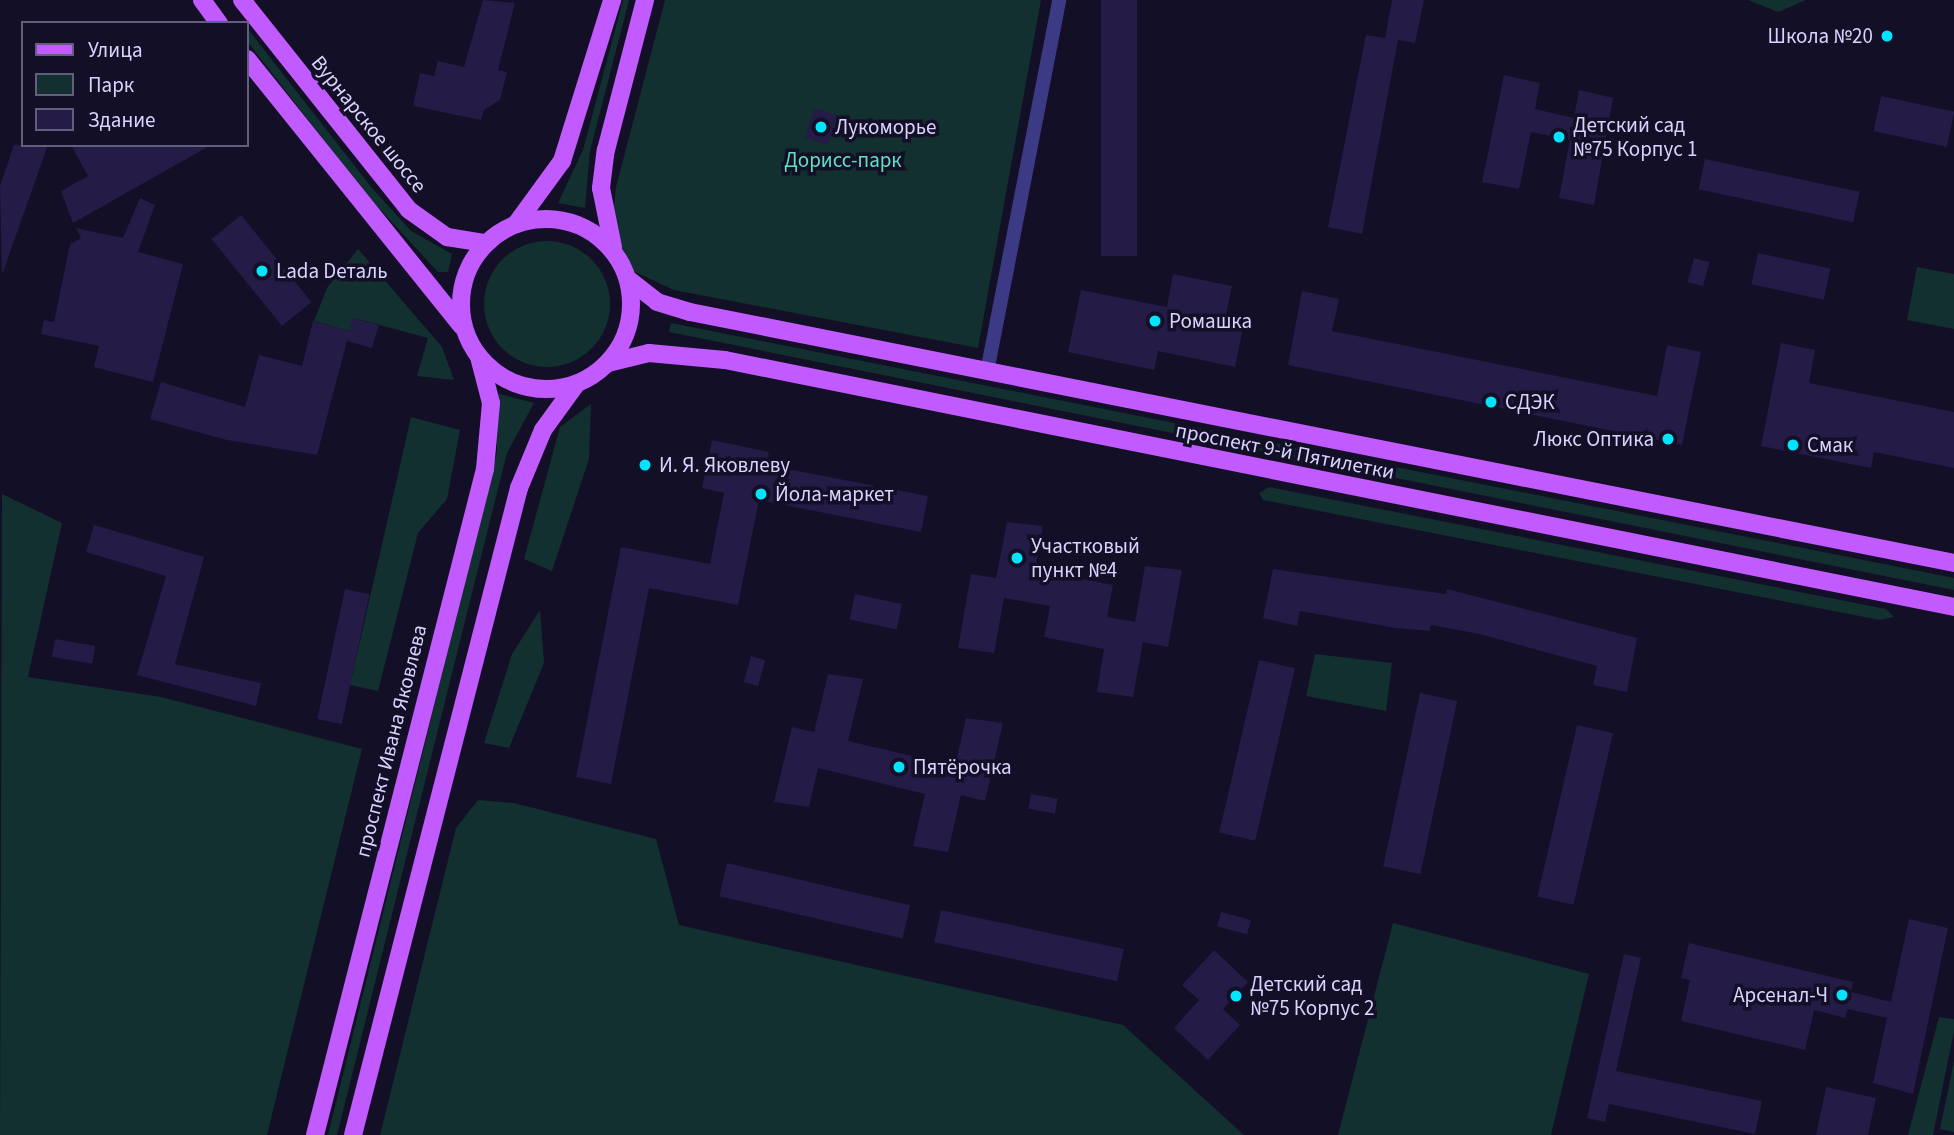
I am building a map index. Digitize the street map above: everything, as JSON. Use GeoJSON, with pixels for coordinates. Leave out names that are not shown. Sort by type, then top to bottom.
{"type":"FeatureCollection","features":[{"type":"Feature","properties":{"kind":"main road"},"geometry":{"type":"LineString","coordinates":[[202,0],[218,21]]}},
{"type":"Feature","properties":{"kind":"main road","name":"Вурнарское шоссе"},"geometry":{"type":"LineString","coordinates":[[242,0],[409,210],[447,237],[484,243]]}},
{"type":"Feature","properties":{"kind":"main road"},"geometry":{"type":"LineString","coordinates":[[466,332],[462,286],[484,243],[516,223],[562,161],[612,0]]}},
{"type":"Feature","properties":{"kind":"main road"},"geometry":{"type":"LineString","coordinates":[[353,1135],[519,488],[543,430],[575,386],[608,363],[632,314],[628,279],[614,250],[601,188],[645,0]]}},
{"type":"Feature","properties":{"kind":"main road"},"geometry":{"type":"LineString","coordinates":[[248,60],[466,332],[479,357],[527,386],[575,386]]}},
{"type":"Feature","properties":{"kind":"main road"},"geometry":{"type":"LineString","coordinates":[[516,223],[558,220],[580,226],[614,250]]}},
{"type":"Feature","properties":{"kind":"main road","name":"проспект 9-й Пятилетки"},"geometry":{"type":"LineString","coordinates":[[628,279],[646,296],[681,310],[1954,563]]}},
{"type":"Feature","properties":{"kind":"main road","name":"проспект 9-й Пятилетки"},"geometry":{"type":"LineString","coordinates":[[608,363],[649,353],[725,360],[1954,607]]}},
{"type":"Feature","properties":{"kind":"main road","name":"проспект Ивана Яковлева"},"geometry":{"type":"LineString","coordinates":[[315,1135],[485,469],[491,403],[479,357]]}},
{"type":"Feature","properties":{"kind":"street"},"geometry":{"type":"LineString","coordinates":[[987,372],[1059,0]]}},
{"type":"Feature","properties":{"kind":"green space"},"geometry":{"type":"Polygon","coordinates":[[[623,0],[629,0],[590,151],[585,208],[558,203],[583,150],[623,0]]]}},
{"type":"Feature","properties":{"kind":"green space","name":"Дорисс-парк"},"geometry":{"type":"Polygon","coordinates":[[[665,0],[1041,0],[978,348],[674,290],[633,271],[611,235],[616,187],[665,0]]]}},
{"type":"Feature","properties":{"kind":"green space"},"geometry":{"type":"Polygon","coordinates":[[[1748,0],[1806,0],[1778,12],[1748,0]]]}},
{"type":"Feature","properties":{"kind":"green space"},"geometry":{"type":"Polygon","coordinates":[[[248,29],[372,188],[411,231],[452,254],[448,272],[438,272],[366,194],[248,42],[248,29]]]}},
{"type":"Feature","properties":{"kind":"green space"},"geometry":{"type":"Polygon","coordinates":[[[547,241],[571,246],[591,260],[605,280],[610,304],[605,328],[591,348],[571,362],[547,367],[523,362],[503,348],[489,328],[484,304],[489,280],[503,260],[523,246],[547,241]]]}},
{"type":"Feature","properties":{"kind":"green space"},"geometry":{"type":"Polygon","coordinates":[[[358,249],[442,347],[454,380],[417,376],[428,338],[354,318],[349,331],[314,321],[327,288],[358,249]]]}},
{"type":"Feature","properties":{"kind":"green space"},"geometry":{"type":"Polygon","coordinates":[[[1917,267],[1954,274],[1954,329],[1907,320],[1917,267]]]}},
{"type":"Feature","properties":{"kind":"green space"},"geometry":{"type":"Polygon","coordinates":[[[671,323],[1954,578],[1954,590],[669,332],[671,323]]]}},
{"type":"Feature","properties":{"kind":"green space"},"geometry":{"type":"Polygon","coordinates":[[[496,393],[534,403],[507,453],[337,1135],[328,1135],[497,452],[496,393]]]}},
{"type":"Feature","properties":{"kind":"green space"},"geometry":{"type":"Polygon","coordinates":[[[591,404],[589,459],[552,571],[524,559],[560,427],[591,404]]]}},
{"type":"Feature","properties":{"kind":"green space"},"geometry":{"type":"Polygon","coordinates":[[[411,417],[460,430],[447,499],[418,533],[378,691],[350,685],[411,417]]]}},
{"type":"Feature","properties":{"kind":"green space"},"geometry":{"type":"Polygon","coordinates":[[[1269,487],[1886,609],[1894,617],[1880,620],[1263,500],[1259,493],[1269,487]]]}},
{"type":"Feature","properties":{"kind":"green space"},"geometry":{"type":"Polygon","coordinates":[[[2,494],[62,523],[28,677],[161,697],[362,749],[267,1135],[0,1135],[2,494]]]}},
{"type":"Feature","properties":{"kind":"green space"},"geometry":{"type":"Polygon","coordinates":[[[540,610],[544,663],[509,748],[484,743],[512,654],[540,610]]]}},
{"type":"Feature","properties":{"kind":"green space"},"geometry":{"type":"Polygon","coordinates":[[[1315,654],[1392,663],[1386,711],[1306,696],[1315,654]]]}},
{"type":"Feature","properties":{"kind":"green space"},"geometry":{"type":"Polygon","coordinates":[[[478,800],[514,803],[656,839],[679,925],[1123,1025],[1244,1135],[380,1135],[456,828],[478,800]]]}},
{"type":"Feature","properties":{"kind":"green space"},"geometry":{"type":"Polygon","coordinates":[[[1393,923],[1589,974],[1551,1135],[1338,1135],[1393,923]]]}},
{"type":"Feature","properties":{"kind":"green space"},"geometry":{"type":"Polygon","coordinates":[[[1939,1017],[1954,1019],[1954,1031],[1933,1135],[1908,1135],[1939,1017]]]}},
{"type":"Feature","properties":{"kind":"green space"},"geometry":{"type":"Polygon","coordinates":[[[1954,1061],[1954,1132],[1940,1129],[1954,1061]]]}},
{"type":"Feature","properties":{"kind":"building"},"geometry":{"type":"Polygon","coordinates":[[[483,0],[515,3],[498,70],[507,72],[500,100],[484,110],[481,120],[413,106],[420,73],[434,76],[438,61],[464,67],[483,0]]]}},
{"type":"Feature","properties":{"kind":"building"},"geometry":{"type":"Polygon","coordinates":[[[1101,0],[1137,0],[1137,256],[1101,256],[1101,0]]]}},
{"type":"Feature","properties":{"kind":"building"},"geometry":{"type":"Polygon","coordinates":[[[1392,0],[1424,0],[1415,43],[1398,40],[1362,234],[1328,227],[1366,35],[1385,38],[1392,0]]]}},
{"type":"Feature","properties":{"kind":"building"},"geometry":{"type":"Polygon","coordinates":[[[1504,75],[1540,83],[1535,109],[1574,118],[1579,90],[1613,98],[1594,205],[1559,198],[1570,140],[1531,132],[1519,189],[1482,182],[1504,75]]]}},
{"type":"Feature","properties":{"kind":"building"},"geometry":{"type":"Polygon","coordinates":[[[1881,96],[1954,112],[1947,147],[1874,131],[1881,96]]]}},
{"type":"Feature","properties":{"kind":"building","name":"Лукоморье"},"geometry":{"type":"Polygon","coordinates":[[[814,108],[837,115],[828,145],[805,138],[814,108]]]}},
{"type":"Feature","properties":{"kind":"building"},"geometry":{"type":"Polygon","coordinates":[[[14,145],[47,147],[2,275],[0,186],[14,145]]]}},
{"type":"Feature","properties":{"kind":"building"},"geometry":{"type":"Polygon","coordinates":[[[72,147],[207,147],[73,223],[61,191],[88,176],[72,147]]]}},
{"type":"Feature","properties":{"kind":"building"},"geometry":{"type":"Polygon","coordinates":[[[1705,159],[1860,192],[1853,222],[1699,189],[1705,159]]]}},
{"type":"Feature","properties":{"kind":"building"},"geometry":{"type":"Polygon","coordinates":[[[140,198],[155,205],[138,252],[183,264],[153,382],[94,367],[99,346],[41,334],[44,320],[54,322],[70,244],[81,238],[76,228],[123,238],[140,198]]]}},
{"type":"Feature","properties":{"kind":"building","name":"Lada Dеталь"},"geometry":{"type":"Polygon","coordinates":[[[241,215],[311,302],[282,326],[211,239],[241,215]]]}},
{"type":"Feature","properties":{"kind":"building"},"geometry":{"type":"Polygon","coordinates":[[[1758,253],[1830,268],[1824,300],[1751,284],[1758,253]]]}},
{"type":"Feature","properties":{"kind":"building"},"geometry":{"type":"Polygon","coordinates":[[[1694,258],[1709,262],[1703,286],[1688,282],[1694,258]]]}},
{"type":"Feature","properties":{"kind":"building","name":"Ромашка"},"geometry":{"type":"Polygon","coordinates":[[[1173,274],[1232,286],[1225,319],[1244,323],[1235,367],[1158,351],[1154,370],[1068,352],[1081,290],[1167,307],[1173,274]]]}},
{"type":"Feature","properties":{"kind":"building"},"geometry":{"type":"Polygon","coordinates":[[[1302,291],[1339,299],[1332,331],[1657,396],[1667,345],[1701,352],[1682,445],[1288,365],[1302,291]]]}},
{"type":"Feature","properties":{"kind":"building"},"geometry":{"type":"Polygon","coordinates":[[[353,318],[379,325],[372,348],[347,341],[317,455],[227,440],[150,419],[161,382],[245,407],[259,355],[302,366],[313,321],[349,331],[353,318]]]}},
{"type":"Feature","properties":{"kind":"building"},"geometry":{"type":"Polygon","coordinates":[[[1781,343],[1815,350],[1809,383],[1954,412],[1954,468],[1874,452],[1871,468],[1761,446],[1781,343]]]}},
{"type":"Feature","properties":{"kind":"building"},"geometry":{"type":"Polygon","coordinates":[[[712,440],[769,452],[766,465],[928,496],[921,532],[759,500],[738,605],[649,588],[611,784],[576,777],[621,547],[710,564],[724,493],[702,488],[712,440]]]}},
{"type":"Feature","properties":{"kind":"building"},"geometry":{"type":"Polygon","coordinates":[[[1007,522],[1043,526],[1035,569],[1113,585],[1107,617],[1135,622],[1145,566],[1182,570],[1168,647],[1143,642],[1133,697],[1097,692],[1104,649],[1044,637],[1050,606],[1004,598],[994,653],[958,648],[971,574],[996,578],[1007,522]]]}},
{"type":"Feature","properties":{"kind":"building"},"geometry":{"type":"Polygon","coordinates":[[[94,525],[204,557],[175,664],[261,683],[256,706],[137,675],[166,576],[86,552],[94,525]]]}},
{"type":"Feature","properties":{"kind":"building"},"geometry":{"type":"Polygon","coordinates":[[[1273,569],[1446,594],[1447,589],[1637,638],[1627,692],[1593,685],[1597,666],[1479,634],[1431,625],[1430,631],[1396,628],[1300,611],[1297,626],[1263,618],[1273,569]]]}},
{"type":"Feature","properties":{"kind":"building"},"geometry":{"type":"Polygon","coordinates":[[[345,589],[369,594],[342,724],[317,719],[345,589]]]}},
{"type":"Feature","properties":{"kind":"building"},"geometry":{"type":"Polygon","coordinates":[[[855,594],[902,604],[897,629],[850,619],[855,594]]]}},
{"type":"Feature","properties":{"kind":"building"},"geometry":{"type":"Polygon","coordinates":[[[55,639],[95,646],[92,664],[52,657],[55,639]]]}},
{"type":"Feature","properties":{"kind":"building"},"geometry":{"type":"Polygon","coordinates":[[[751,656],[765,660],[758,686],[744,682],[751,656]]]}},
{"type":"Feature","properties":{"kind":"building"},"geometry":{"type":"Polygon","coordinates":[[[1259,660],[1295,668],[1255,841],[1219,832],[1259,660]]]}},
{"type":"Feature","properties":{"kind":"building"},"geometry":{"type":"Polygon","coordinates":[[[828,674],[863,679],[848,741],[955,766],[966,718],[1003,723],[985,801],[961,795],[948,852],[913,846],[925,794],[818,768],[809,807],[774,802],[792,727],[814,732],[828,674]]]}},
{"type":"Feature","properties":{"kind":"building"},"geometry":{"type":"Polygon","coordinates":[[[1420,693],[1457,701],[1420,874],[1383,866],[1420,693]]]}},
{"type":"Feature","properties":{"kind":"building"},"geometry":{"type":"Polygon","coordinates":[[[1577,725],[1613,733],[1573,905],[1537,896],[1577,725]]]}},
{"type":"Feature","properties":{"kind":"building"},"geometry":{"type":"Polygon","coordinates":[[[1031,794],[1058,799],[1055,813],[1028,809],[1031,794]]]}},
{"type":"Feature","properties":{"kind":"building"},"geometry":{"type":"Polygon","coordinates":[[[727,863],[910,905],[903,938],[719,896],[727,863]]]}},
{"type":"Feature","properties":{"kind":"building"},"geometry":{"type":"Polygon","coordinates":[[[941,910],[1124,949],[1117,981],[934,942],[941,910]]]}},
{"type":"Feature","properties":{"kind":"building"},"geometry":{"type":"Polygon","coordinates":[[[1221,912],[1251,920],[1247,935],[1217,926],[1221,912]]]}},
{"type":"Feature","properties":{"kind":"building"},"geometry":{"type":"Polygon","coordinates":[[[1909,919],[1948,928],[1913,1094],[1873,1083],[1887,1018],[1848,1009],[1845,1018],[1814,1010],[1805,1050],[1681,1021],[1690,980],[1681,978],[1689,943],[1853,982],[1851,992],[1891,1002],[1909,919]]]}},
{"type":"Feature","properties":{"kind":"building"},"geometry":{"type":"Polygon","coordinates":[[[1214,950],[1248,982],[1223,1009],[1240,1025],[1208,1060],[1174,1028],[1199,1000],[1182,985],[1214,950]]]}},
{"type":"Feature","properties":{"kind":"building"},"geometry":{"type":"Polygon","coordinates":[[[1624,954],[1641,958],[1616,1071],[1762,1101],[1755,1134],[1609,1104],[1605,1122],[1587,1118],[1624,954]]]}},
{"type":"Feature","properties":{"kind":"building"},"geometry":{"type":"Polygon","coordinates":[[[1826,1087],[1876,1098],[1868,1135],[1816,1135],[1826,1087]]]}},
{"type":"Feature","properties":{"kind":"place","name":"Школа №20"},"geometry":{"type":"Point","coordinates":[1887,36]}},
{"type":"Feature","properties":{"kind":"place","name":"Лукоморье"},"geometry":{"type":"Point","coordinates":[821,127]}},
{"type":"Feature","properties":{"kind":"place","name":"Детский сад №75 Корпус 1"},"geometry":{"type":"Point","coordinates":[1559,137]}},
{"type":"Feature","properties":{"kind":"place","name":"Lada Dеталь"},"geometry":{"type":"Point","coordinates":[262,271]}},
{"type":"Feature","properties":{"kind":"place","name":"Ромашка"},"geometry":{"type":"Point","coordinates":[1155,321]}},
{"type":"Feature","properties":{"kind":"place","name":"СДЭК"},"geometry":{"type":"Point","coordinates":[1491,402]}},
{"type":"Feature","properties":{"kind":"place","name":"Люкс Оптика"},"geometry":{"type":"Point","coordinates":[1668,439]}},
{"type":"Feature","properties":{"kind":"place","name":"Смак"},"geometry":{"type":"Point","coordinates":[1793,445]}},
{"type":"Feature","properties":{"kind":"place","name":"И. Я. Яковлеву"},"geometry":{"type":"Point","coordinates":[645,465]}},
{"type":"Feature","properties":{"kind":"place","name":"Йола-маркет"},"geometry":{"type":"Point","coordinates":[761,494]}},
{"type":"Feature","properties":{"kind":"place","name":"Участковый пункт №4"},"geometry":{"type":"Point","coordinates":[1017,558]}},
{"type":"Feature","properties":{"kind":"place","name":"Пятёрочка"},"geometry":{"type":"Point","coordinates":[899,767]}},
{"type":"Feature","properties":{"kind":"place","name":"Арсенал-Ч"},"geometry":{"type":"Point","coordinates":[1842,995]}},
{"type":"Feature","properties":{"kind":"place","name":"Детский сад №75 Корпус 2"},"geometry":{"type":"Point","coordinates":[1236,996]}}]}
